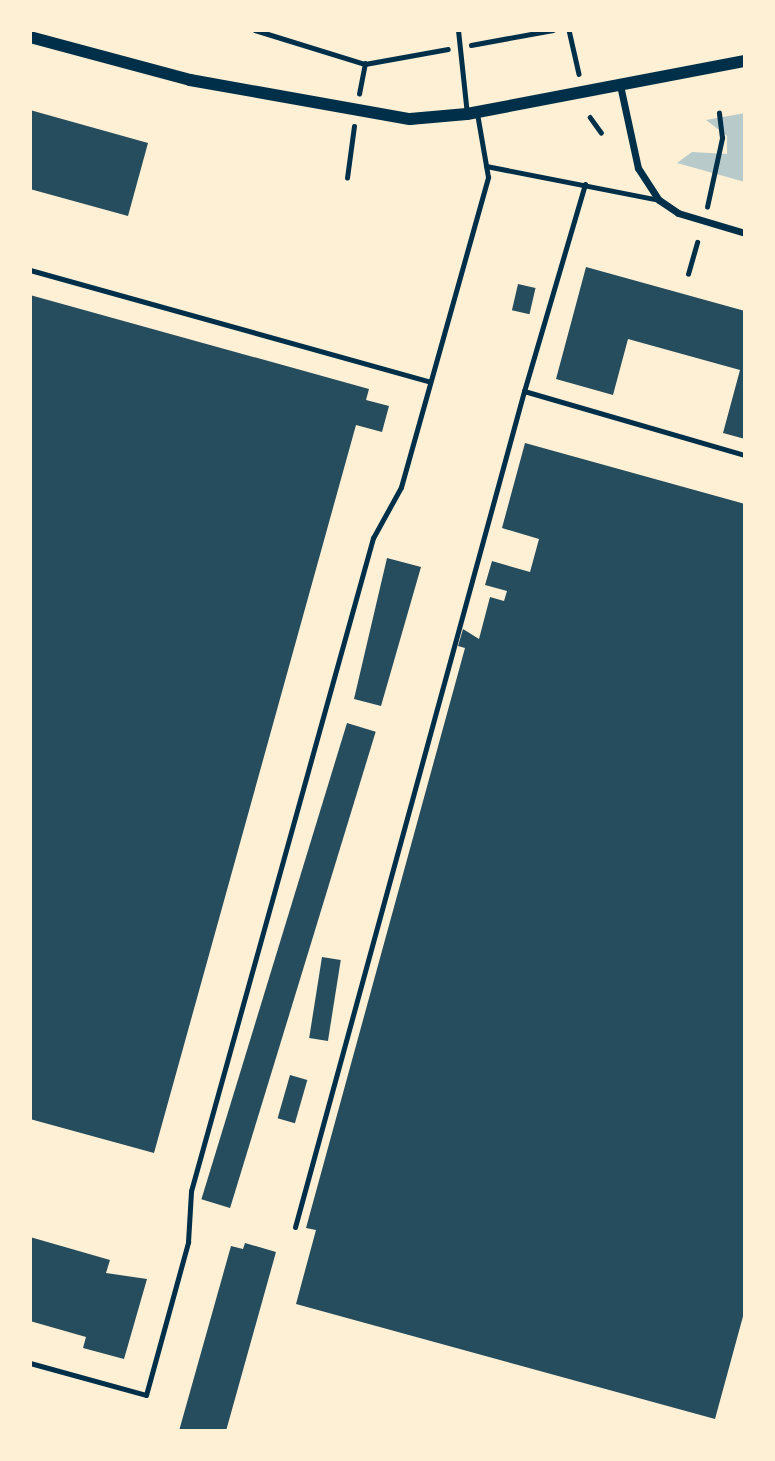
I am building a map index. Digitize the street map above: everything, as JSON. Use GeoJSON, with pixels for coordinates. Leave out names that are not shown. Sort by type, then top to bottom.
{"type":"FeatureCollection","features":[{"type":"Feature","properties":{"kind":"street"},"geometry":{"type":"LineString","coordinates":[[30,37],[190,80],[355,114],[411,119],[472,114],[745,61]]}},
{"type":"Feature","properties":{"kind":"street"},"geometry":{"type":"LineString","coordinates":[[620,85],[638,168],[659,200],[678,213],[745,233]]}},
{"type":"Feature","properties":{"kind":"lane"},"geometry":{"type":"LineString","coordinates":[[30,1363],[146,1395],[188,1242],[191,1191],[373,538],[401,488],[486,166],[472,114],[458,30]]}},
{"type":"Feature","properties":{"kind":"lane"},"geometry":{"type":"LineString","coordinates":[[486,166],[659,200]]}},
{"type":"Feature","properties":{"kind":"lane"},"geometry":{"type":"LineString","coordinates":[[295,1227],[524,391],[584,184]]}},
{"type":"Feature","properties":{"kind":"lane"},"geometry":{"type":"LineString","coordinates":[[30,271],[430,382]]}},
{"type":"Feature","properties":{"kind":"lane"},"geometry":{"type":"LineString","coordinates":[[524,391],[745,455]]}},
{"type":"Feature","properties":{"kind":"path"},"geometry":{"type":"LineString","coordinates":[[255,30],[365,64]]}},
{"type":"Feature","properties":{"kind":"path"},"geometry":{"type":"LineString","coordinates":[[569,30],[579,74]]}},
{"type":"Feature","properties":{"kind":"path"},"geometry":{"type":"LineString","coordinates":[[707,208],[722,138],[719,113]]}},
{"type":"Feature","properties":{"kind":"path"},"geometry":{"type":"LineString","coordinates":[[590,117],[601,132]]}},
{"type":"Feature","properties":{"kind":"path"},"geometry":{"type":"LineString","coordinates":[[688,274],[697,242]]}},
{"type":"Feature","properties":{"kind":"shaded area"},"geometry":{"type":"Polygon","coordinates":[[[745,113],[745,182],[677,163],[692,152],[727,154],[727,136],[706,120],[745,113]]]}},
{"type":"Feature","properties":{"kind":"building"},"geometry":{"type":"Polygon","coordinates":[[[30,110],[148,143],[128,216],[30,189],[30,110]]]}},
{"type":"Feature","properties":{"kind":"building"},"geometry":{"type":"Polygon","coordinates":[[[586,267],[745,311],[745,439],[723,433],[740,370],[628,339],[613,395],[556,379],[586,267]]]}},
{"type":"Feature","properties":{"kind":"building"},"geometry":{"type":"Polygon","coordinates":[[[518,284],[536,288],[529,314],[512,310],[518,284]]]}},
{"type":"Feature","properties":{"kind":"building"},"geometry":{"type":"Polygon","coordinates":[[[30,295],[369,389],[366,400],[389,406],[382,432],[356,425],[154,1153],[30,1119],[30,295]]]}},
{"type":"Feature","properties":{"kind":"building"},"geometry":{"type":"Polygon","coordinates":[[[525,443],[745,504],[745,1309],[715,1419],[296,1304],[316,1230],[306,1228],[465,648],[458,646],[463,629],[479,639],[490,597],[504,601],[507,591],[485,585],[492,561],[530,572],[539,539],[502,528],[525,443]]]}},
{"type":"Feature","properties":{"kind":"building"},"geometry":{"type":"Polygon","coordinates":[[[387,558],[421,567],[381,706],[354,699],[387,558]]]}},
{"type":"Feature","properties":{"kind":"building"},"geometry":{"type":"Polygon","coordinates":[[[347,723],[376,732],[230,1208],[201,1199],[347,723]]]}},
{"type":"Feature","properties":{"kind":"building"},"geometry":{"type":"Polygon","coordinates":[[[322,957],[341,960],[328,1041],[309,1038],[322,957]]]}},
{"type":"Feature","properties":{"kind":"building"},"geometry":{"type":"Polygon","coordinates":[[[290,1075],[307,1080],[295,1123],[278,1118],[290,1075]]]}},
{"type":"Feature","properties":{"kind":"building"},"geometry":{"type":"Polygon","coordinates":[[[30,1237],[110,1260],[106,1273],[147,1279],[124,1359],[83,1348],[86,1337],[30,1321],[30,1237]]]}},
{"type":"Feature","properties":{"kind":"building"},"geometry":{"type":"Polygon","coordinates":[[[245,1243],[276,1252],[226,1431],[179,1431],[231,1246],[243,1249],[245,1243]]]}}]}
